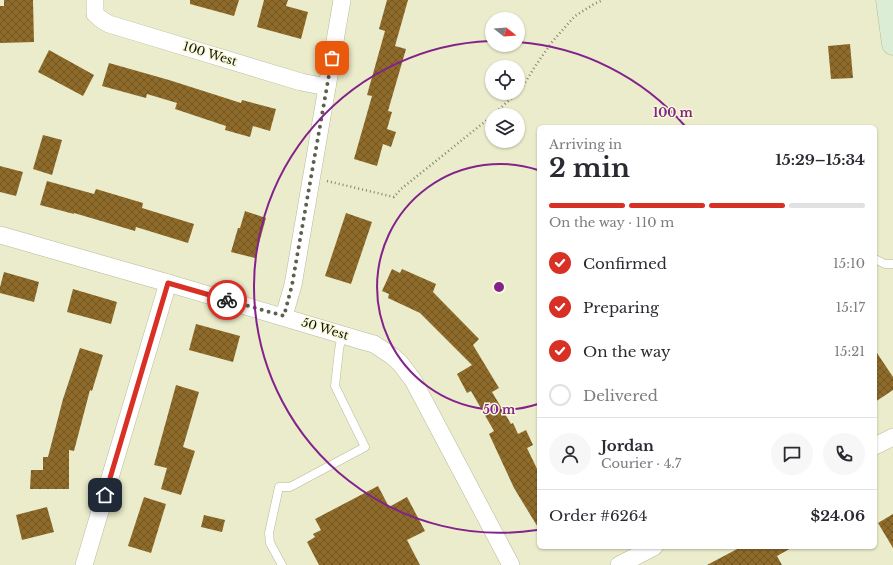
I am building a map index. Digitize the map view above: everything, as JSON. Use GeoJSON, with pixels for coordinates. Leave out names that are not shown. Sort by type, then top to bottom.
{"type":"FeatureCollection","features":[{"type":"Feature","properties":{"kind":"main road"},"geometry":{"type":"LineString","coordinates":[[887,0],[893,44]]}},
{"type":"Feature","properties":{"kind":"street"},"geometry":{"type":"LineString","coordinates":[[284,316],[292,285],[342,0]]}},
{"type":"Feature","properties":{"kind":"street","name":"100 West"},"geometry":{"type":"LineString","coordinates":[[95,7],[102,20],[118,27],[301,82],[327,87]]}},
{"type":"Feature","properties":{"kind":"street","name":"50 West"},"geometry":{"type":"LineString","coordinates":[[0,234],[284,316],[374,344],[396,360],[413,380],[511,565]]}},
{"type":"Feature","properties":{"kind":"street"},"geometry":{"type":"LineString","coordinates":[[84,565],[168,283]]}},
{"type":"Feature","properties":{"kind":"street"},"geometry":{"type":"LineString","coordinates":[[877,445],[893,437]]}},
{"type":"Feature","properties":{"kind":"street"},"geometry":{"type":"LineString","coordinates":[[619,565],[650,549]]}},
{"type":"Feature","properties":{"kind":"lane"},"geometry":{"type":"LineString","coordinates":[[877,260],[885,264],[893,264]]}},
{"type":"Feature","properties":{"kind":"lane"},"geometry":{"type":"LineString","coordinates":[[282,565],[270,543],[269,533],[279,487],[290,487],[365,447],[335,386],[342,334]]}},
{"type":"Feature","properties":{"kind":"path"},"geometry":{"type":"LineString","coordinates":[[525,83],[552,42],[575,16],[603,0]]}},
{"type":"Feature","properties":{"kind":"path"},"geometry":{"type":"LineString","coordinates":[[500,108],[508,100]]}},
{"type":"Feature","properties":{"kind":"path"},"geometry":{"type":"LineString","coordinates":[[327,181],[394,197],[401,189],[485,121]]}},
{"type":"Feature","properties":{"kind":"building"},"geometry":{"type":"Polygon","coordinates":[[[4,0],[33,0],[34,42],[0,43],[0,6],[4,6],[4,0]]]}},
{"type":"Feature","properties":{"kind":"building"},"geometry":{"type":"Polygon","coordinates":[[[190,0],[239,0],[234,16],[190,4],[190,0]]]}},
{"type":"Feature","properties":{"kind":"building"},"geometry":{"type":"Polygon","coordinates":[[[264,0],[288,0],[286,6],[308,12],[301,39],[257,27],[264,0]]]}},
{"type":"Feature","properties":{"kind":"building"},"geometry":{"type":"Polygon","coordinates":[[[387,0],[408,0],[395,46],[406,49],[388,111],[392,112],[387,129],[396,132],[391,147],[383,144],[377,166],[354,159],[372,96],[367,95],[385,31],[379,29],[387,0]]]}},
{"type":"Feature","properties":{"kind":"building"},"geometry":{"type":"Polygon","coordinates":[[[850,44],[853,78],[831,79],[828,46],[850,44]]]}},
{"type":"Feature","properties":{"kind":"building"},"geometry":{"type":"Polygon","coordinates":[[[49,50],[94,75],[83,96],[38,72],[49,50]]]}},
{"type":"Feature","properties":{"kind":"building"},"geometry":{"type":"Polygon","coordinates":[[[109,63],[241,103],[242,100],[276,109],[270,131],[253,126],[250,137],[225,130],[226,126],[175,109],[177,103],[147,94],[146,98],[102,86],[109,63]]]}},
{"type":"Feature","properties":{"kind":"building"},"geometry":{"type":"Polygon","coordinates":[[[43,135],[62,140],[52,175],[33,169],[43,135]]]}},
{"type":"Feature","properties":{"kind":"building"},"geometry":{"type":"Polygon","coordinates":[[[0,166],[23,172],[16,196],[0,192],[0,166]]]}},
{"type":"Feature","properties":{"kind":"building"},"geometry":{"type":"Polygon","coordinates":[[[47,181],[94,194],[96,189],[143,203],[142,208],[194,224],[188,243],[136,227],[135,231],[74,213],[40,205],[47,181]]]}},
{"type":"Feature","properties":{"kind":"building"},"geometry":{"type":"Polygon","coordinates":[[[245,211],[266,218],[255,258],[231,252],[245,211]]]}},
{"type":"Feature","properties":{"kind":"building"},"geometry":{"type":"Polygon","coordinates":[[[346,213],[372,222],[351,284],[325,276],[346,213]]]}},
{"type":"Feature","properties":{"kind":"building"},"geometry":{"type":"Polygon","coordinates":[[[392,269],[400,273],[402,269],[436,284],[433,292],[479,339],[473,345],[499,388],[492,392],[511,424],[513,423],[518,434],[526,430],[533,445],[527,448],[537,469],[537,526],[514,488],[489,434],[494,431],[471,391],[467,393],[457,374],[472,365],[420,313],[388,298],[389,294],[382,291],[392,269]]]}},
{"type":"Feature","properties":{"kind":"building"},"geometry":{"type":"Polygon","coordinates":[[[4,272],[39,282],[34,302],[0,293],[4,272]]]}},
{"type":"Feature","properties":{"kind":"building"},"geometry":{"type":"Polygon","coordinates":[[[73,289],[117,302],[111,324],[67,312],[73,289]]]}},
{"type":"Feature","properties":{"kind":"building"},"geometry":{"type":"Polygon","coordinates":[[[196,324],[240,336],[233,362],[189,350],[196,324]]]}},
{"type":"Feature","properties":{"kind":"building"},"geometry":{"type":"Polygon","coordinates":[[[80,348],[103,355],[92,391],[90,390],[74,451],[69,450],[69,489],[30,489],[31,470],[43,470],[43,457],[48,457],[63,399],[80,348]]]}},
{"type":"Feature","properties":{"kind":"building"},"geometry":{"type":"Polygon","coordinates":[[[877,353],[893,377],[893,390],[877,401],[877,353]]]}},
{"type":"Feature","properties":{"kind":"building"},"geometry":{"type":"Polygon","coordinates":[[[176,385],[199,392],[183,447],[195,451],[181,495],[161,489],[167,468],[154,465],[176,385]]]}},
{"type":"Feature","properties":{"kind":"building"},"geometry":{"type":"Polygon","coordinates":[[[378,486],[389,507],[407,497],[425,531],[407,540],[420,565],[319,565],[307,542],[315,537],[313,534],[321,530],[315,519],[378,486]]]}},
{"type":"Feature","properties":{"kind":"building"},"geometry":{"type":"Polygon","coordinates":[[[144,497],[166,504],[151,553],[128,546],[144,497]]]}},
{"type":"Feature","properties":{"kind":"building"},"geometry":{"type":"Polygon","coordinates":[[[47,507],[54,532],[22,540],[16,515],[47,507]]]}},
{"type":"Feature","properties":{"kind":"building"},"geometry":{"type":"Polygon","coordinates":[[[893,514],[893,548],[878,523],[893,514]]]}},
{"type":"Feature","properties":{"kind":"building"},"geometry":{"type":"Polygon","coordinates":[[[204,515],[225,520],[222,532],[201,527],[204,515]]]}},
{"type":"Feature","properties":{"kind":"building"},"geometry":{"type":"Polygon","coordinates":[[[737,549],[789,549],[777,556],[782,565],[707,565],[737,549]]]}},
{"type":"Feature","properties":{"kind":"way so far"},"geometry":{"type":"LineString","coordinates":[[227,300],[284,316],[292,285],[332,58]]}},
{"type":"Feature","properties":{"kind":"route"},"geometry":{"type":"LineString","coordinates":[[105,495],[168,283],[227,300]]}}]}
